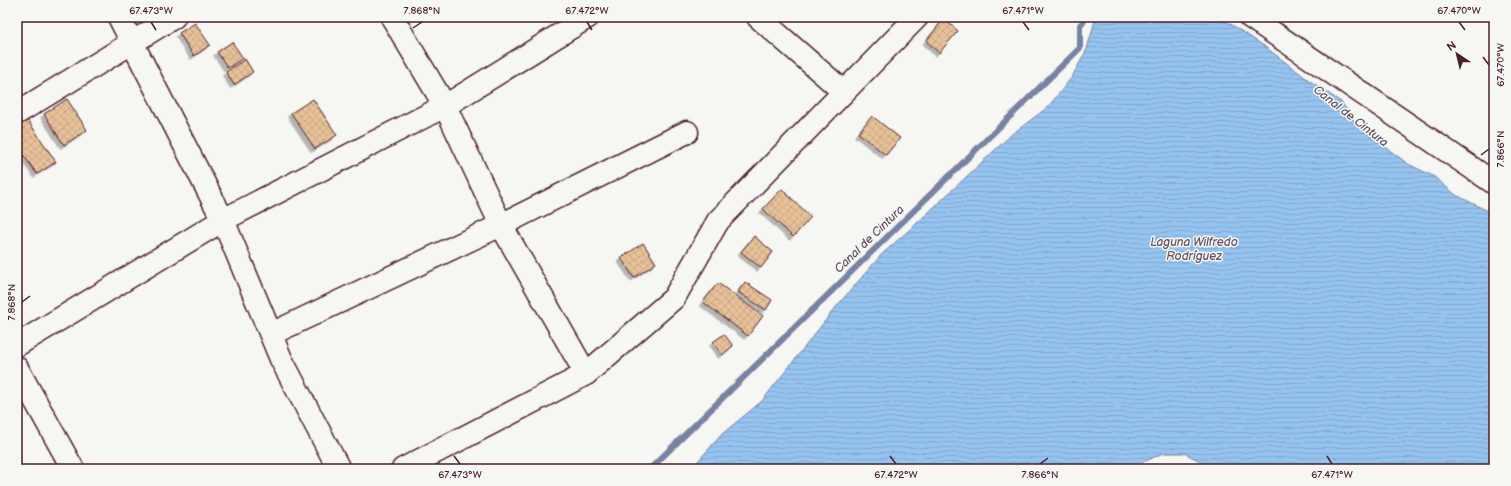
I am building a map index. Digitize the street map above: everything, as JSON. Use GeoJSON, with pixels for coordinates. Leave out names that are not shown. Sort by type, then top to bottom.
{"type":"FeatureCollection","features":[{"type":"Feature","properties":{"kind":"street"},"geometry":{"type":"LineString","coordinates":[[119,17],[223,220],[281,359],[339,469]]}},
{"type":"Feature","properties":{"kind":"street"},"geometry":{"type":"LineString","coordinates":[[17,113],[174,17]]}},
{"type":"Feature","properties":{"kind":"street"},"geometry":{"type":"LineString","coordinates":[[392,17],[445,106],[501,225],[586,374]]}},
{"type":"Feature","properties":{"kind":"street"},"geometry":{"type":"LineString","coordinates":[[17,345],[223,220],[445,106],[588,17]]}},
{"type":"Feature","properties":{"kind":"street"},"geometry":{"type":"LineString","coordinates":[[758,17],[844,92]]}},
{"type":"Feature","properties":{"kind":"street"},"geometry":{"type":"LineString","coordinates":[[403,469],[586,374],[674,298],[718,221],[917,17]]}},
{"type":"Feature","properties":{"kind":"street"},"geometry":{"type":"LineString","coordinates":[[1250,17],[1494,183]]}},
{"type":"Feature","properties":{"kind":"street"},"geometry":{"type":"LineString","coordinates":[[271,334],[501,225],[687,132]]}},
{"type":"Feature","properties":{"kind":"street"},"geometry":{"type":"LineString","coordinates":[[17,368],[73,469]]}},
{"type":"Feature","properties":{"kind":"water","name":"Laguna Wilfredo Rodríguez"},"geometry":{"type":"Polygon","coordinates":[[[1096,17],[1220,17],[1264,46],[1310,81],[1341,102],[1359,127],[1408,164],[1433,176],[1456,195],[1494,214],[1494,459],[1473,469],[1212,469],[1204,463],[1184,453],[1163,453],[1146,461],[1122,469],[691,469],[722,434],[762,401],[836,307],[882,254],[1012,134],[1048,107],[1072,77],[1087,49],[1096,17]]]}},
{"type":"Feature","properties":{"kind":"building"},"geometry":{"type":"Polygon","coordinates":[[[944,19],[958,31],[939,53],[926,41],[944,19]]]}},
{"type":"Feature","properties":{"kind":"building"},"geometry":{"type":"Polygon","coordinates":[[[195,23],[210,45],[194,56],[179,33],[195,23]]]}},
{"type":"Feature","properties":{"kind":"building"},"geometry":{"type":"Polygon","coordinates":[[[232,42],[243,58],[228,68],[217,52],[232,42]]]}},
{"type":"Feature","properties":{"kind":"building"},"geometry":{"type":"Polygon","coordinates":[[[245,59],[253,72],[234,85],[226,72],[245,59]]]}},
{"type":"Feature","properties":{"kind":"building"},"geometry":{"type":"Polygon","coordinates":[[[67,99],[87,130],[64,145],[44,114],[67,99]]]}},
{"type":"Feature","properties":{"kind":"building"},"geometry":{"type":"Polygon","coordinates":[[[313,99],[337,135],[315,149],[291,113],[313,99]]]}},
{"type":"Feature","properties":{"kind":"building"},"geometry":{"type":"Polygon","coordinates":[[[872,116],[900,138],[886,155],[858,133],[872,116]]]}},
{"type":"Feature","properties":{"kind":"building"},"geometry":{"type":"Polygon","coordinates":[[[27,119],[56,162],[37,174],[17,146],[17,125],[27,119]]]}},
{"type":"Feature","properties":{"kind":"building"},"geometry":{"type":"Polygon","coordinates":[[[17,180],[21,187],[17,189],[17,180]]]}},
{"type":"Feature","properties":{"kind":"building"},"geometry":{"type":"Polygon","coordinates":[[[782,189],[811,217],[793,237],[763,209],[782,189]]]}},
{"type":"Feature","properties":{"kind":"building"},"geometry":{"type":"Polygon","coordinates":[[[754,236],[773,252],[761,268],[741,252],[754,236]]]}},
{"type":"Feature","properties":{"kind":"building"},"geometry":{"type":"Polygon","coordinates":[[[643,243],[656,263],[634,278],[621,258],[643,243]]]}},
{"type":"Feature","properties":{"kind":"building"},"geometry":{"type":"Polygon","coordinates":[[[745,282],[772,300],[766,310],[738,292],[745,282]]]}},
{"type":"Feature","properties":{"kind":"building"},"geometry":{"type":"Polygon","coordinates":[[[718,283],[763,316],[748,336],[703,302],[718,283]]]}},
{"type":"Feature","properties":{"kind":"building"},"geometry":{"type":"Polygon","coordinates":[[[724,334],[733,346],[722,355],[713,342],[724,334]]]}},
{"type":"Feature","properties":{"kind":"waterway","name":"Canal de Cintura"},"geometry":{"type":"LineString","coordinates":[[650,469],[1080,48],[1080,25],[1087,17]]}}]}
